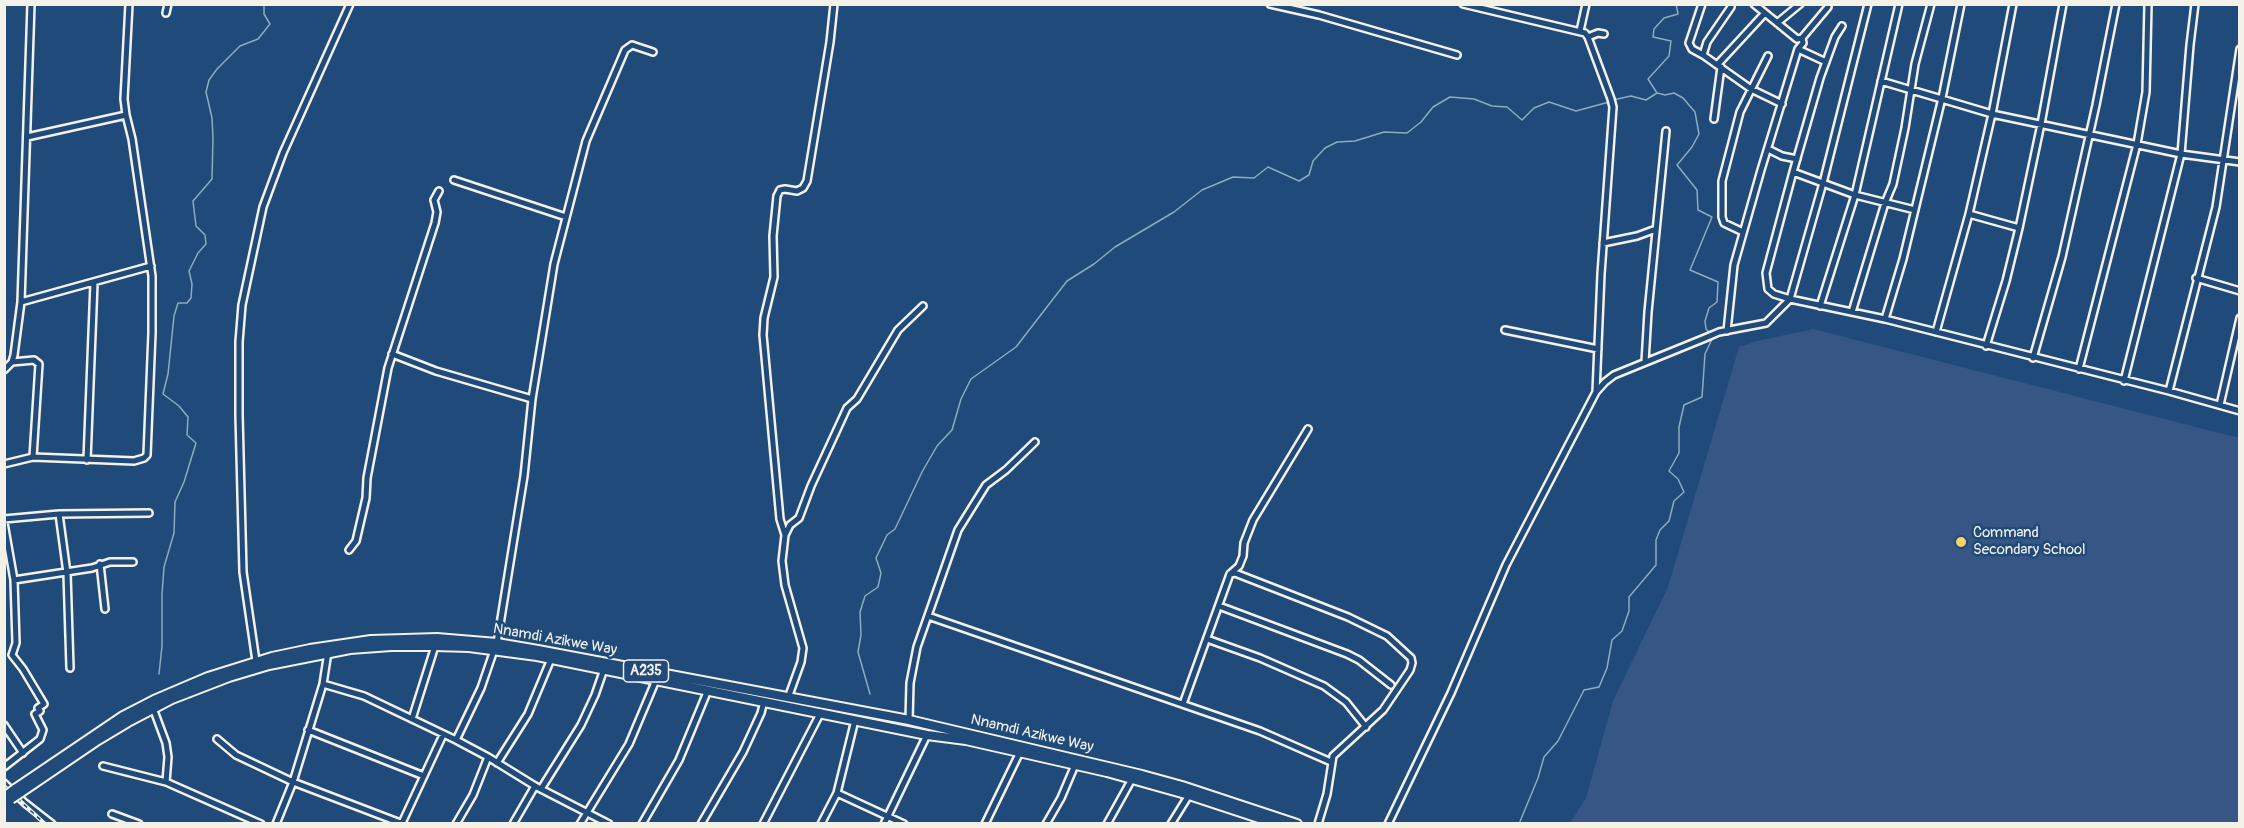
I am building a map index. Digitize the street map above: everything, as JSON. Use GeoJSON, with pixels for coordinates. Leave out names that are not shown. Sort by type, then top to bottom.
{"type":"FeatureCollection","features":[{"type":"Feature","properties":{"kind":"highway","name":"Nnamdi Azikwe Way"},"geometry":{"type":"LineString","coordinates":[[7,798],[123,716],[183,687],[256,662],[310,649],[371,640],[437,638],[496,646],[909,720],[1142,775],[1297,824]]}},
{"type":"Feature","properties":{"kind":"highway","name":"Nnamdi Azikwe Way"},"geometry":{"type":"LineString","coordinates":[[17,791],[153,708],[229,677],[269,664],[328,652],[391,646],[496,646],[551,659],[1020,752],[1132,779],[1277,824]]}},
{"type":"Feature","properties":{"kind":"street"},"geometry":{"type":"LineString","coordinates":[[4,370],[12,362],[21,302],[31,4]]}},
{"type":"Feature","properties":{"kind":"street"},"geometry":{"type":"LineString","coordinates":[[4,464],[33,457],[140,460],[147,455],[152,333],[151,266],[124,99],[129,4]]}},
{"type":"Feature","properties":{"kind":"street"},"geometry":{"type":"LineString","coordinates":[[166,13],[168,4]]}},
{"type":"Feature","properties":{"kind":"street"},"geometry":{"type":"LineString","coordinates":[[256,662],[243,572],[239,415],[239,342],[242,305],[263,207],[283,153],[350,4]]}},
{"type":"Feature","properties":{"kind":"street"},"geometry":{"type":"LineString","coordinates":[[785,535],[780,519],[764,354],[764,326],[774,277],[773,236],[777,196],[780,190],[797,191],[803,188],[807,181],[834,4]]}},
{"type":"Feature","properties":{"kind":"street"},"geometry":{"type":"LineString","coordinates":[[1270,4],[1319,15],[1457,55]]}},
{"type":"Feature","properties":{"kind":"street"},"geometry":{"type":"LineString","coordinates":[[1463,4],[1580,31],[1588,37],[1611,99],[1613,107],[1603,243],[1596,392]]}},
{"type":"Feature","properties":{"kind":"street"},"geometry":{"type":"LineString","coordinates":[[1580,31],[1586,4]]}},
{"type":"Feature","properties":{"kind":"street"},"geometry":{"type":"LineString","coordinates":[[1702,4],[1689,43],[1692,49],[1751,89],[1782,104]]}},
{"type":"Feature","properties":{"kind":"street"},"geometry":{"type":"LineString","coordinates":[[1755,4],[1797,39],[1802,38]]}},
{"type":"Feature","properties":{"kind":"street"},"geometry":{"type":"LineString","coordinates":[[1777,23],[1800,4]]}},
{"type":"Feature","properties":{"kind":"street"},"geometry":{"type":"LineString","coordinates":[[1388,824],[1451,693],[1506,565],[1596,392],[1614,375],[1645,362],[1719,332],[1766,323],[1790,299],[1823,183],[1868,4]]}},
{"type":"Feature","properties":{"kind":"street"},"geometry":{"type":"LineString","coordinates":[[1820,306],[1855,195],[1899,4]]}},
{"type":"Feature","properties":{"kind":"street"},"geometry":{"type":"LineString","coordinates":[[1852,312],[1885,203],[1893,184],[1905,128],[1910,90],[1931,4]]}},
{"type":"Feature","properties":{"kind":"street"},"geometry":{"type":"LineString","coordinates":[[1885,319],[1915,210],[1942,98],[1961,4]]}},
{"type":"Feature","properties":{"kind":"street"},"geometry":{"type":"LineString","coordinates":[[1936,332],[1969,214],[1992,114],[2013,4]]}},
{"type":"Feature","properties":{"kind":"street"},"geometry":{"type":"LineString","coordinates":[[1986,346],[2019,228],[2063,4]]}},
{"type":"Feature","properties":{"kind":"street"},"geometry":{"type":"LineString","coordinates":[[2033,358],[2062,257],[2116,4]]}},
{"type":"Feature","properties":{"kind":"street"},"geometry":{"type":"LineString","coordinates":[[2079,369],[2137,144],[2146,92],[2148,4]]}},
{"type":"Feature","properties":{"kind":"street"},"geometry":{"type":"LineString","coordinates":[[2124,381],[2181,154],[2195,4]]}},
{"type":"Feature","properties":{"kind":"street"},"geometry":{"type":"LineString","coordinates":[[1703,55],[1707,42],[1731,7]]}},
{"type":"Feature","properties":{"kind":"street"},"geometry":{"type":"LineString","coordinates":[[1727,331],[1734,266],[1798,49],[1803,43],[1802,38],[1828,7]]}},
{"type":"Feature","properties":{"kind":"street"},"geometry":{"type":"LineString","coordinates":[[1714,119],[1719,66],[1765,13]]}},
{"type":"Feature","properties":{"kind":"street"},"geometry":{"type":"LineString","coordinates":[[1842,26],[1835,37],[1826,62],[1793,172],[1766,273],[1768,289],[1774,294],[1790,299],[1885,319],[2240,411]]}},
{"type":"Feature","properties":{"kind":"street"},"geometry":{"type":"LineString","coordinates":[[1588,37],[1598,33],[1604,34]]}},
{"type":"Feature","properties":{"kind":"street"},"geometry":{"type":"LineString","coordinates":[[456,740],[481,688],[496,646],[524,476],[532,399],[554,264],[586,141],[625,50],[632,45],[653,52]]}},
{"type":"Feature","properties":{"kind":"street"},"geometry":{"type":"LineString","coordinates":[[1798,49],[1826,62]]}},
{"type":"Feature","properties":{"kind":"street"},"geometry":{"type":"LineString","coordinates":[[2169,391],[2196,278],[2216,207],[2240,49]]}},
{"type":"Feature","properties":{"kind":"street"},"geometry":{"type":"LineString","coordinates":[[1743,232],[1724,223],[1722,181],[1740,112],[1768,56]]}},
{"type":"Feature","properties":{"kind":"street"},"geometry":{"type":"LineString","coordinates":[[1881,81],[1992,114],[2181,154],[2240,162]]}},
{"type":"Feature","properties":{"kind":"street"},"geometry":{"type":"LineString","coordinates":[[27,136],[126,115]]}},
{"type":"Feature","properties":{"kind":"street"},"geometry":{"type":"LineString","coordinates":[[1645,362],[1666,131]]}},
{"type":"Feature","properties":{"kind":"street"},"geometry":{"type":"LineString","coordinates":[[1768,149],[1782,156],[1797,159]]}},
{"type":"Feature","properties":{"kind":"street"},"geometry":{"type":"LineString","coordinates":[[1793,172],[1855,195],[1915,210]]}},
{"type":"Feature","properties":{"kind":"street"},"geometry":{"type":"LineString","coordinates":[[454,180],[566,217]]}},
{"type":"Feature","properties":{"kind":"street"},"geometry":{"type":"LineString","coordinates":[[349,550],[356,541],[366,498],[367,478],[392,354],[435,223],[437,212],[434,200],[439,191]]}},
{"type":"Feature","properties":{"kind":"street"},"geometry":{"type":"LineString","coordinates":[[1969,214],[2019,228]]}},
{"type":"Feature","properties":{"kind":"street"},"geometry":{"type":"LineString","coordinates":[[1603,243],[1656,229]]}},
{"type":"Feature","properties":{"kind":"street"},"geometry":{"type":"LineString","coordinates":[[21,302],[151,266]]}},
{"type":"Feature","properties":{"kind":"street"},"geometry":{"type":"LineString","coordinates":[[2196,278],[2240,291]]}},
{"type":"Feature","properties":{"kind":"street"},"geometry":{"type":"LineString","coordinates":[[87,460],[93,283]]}},
{"type":"Feature","properties":{"kind":"street"},"geometry":{"type":"LineString","coordinates":[[788,698],[801,662],[803,648],[785,585],[782,561],[785,535],[790,525],[800,518],[811,486],[847,408],[857,399],[898,330],[923,306]]}},
{"type":"Feature","properties":{"kind":"street"},"geometry":{"type":"LineString","coordinates":[[2220,405],[2240,318]]}},
{"type":"Feature","properties":{"kind":"street"},"geometry":{"type":"LineString","coordinates":[[1505,330],[1598,349]]}},
{"type":"Feature","properties":{"kind":"street"},"geometry":{"type":"LineString","coordinates":[[392,354],[436,371],[532,399]]}},
{"type":"Feature","properties":{"kind":"street"},"geometry":{"type":"LineString","coordinates":[[12,362],[34,360],[39,364],[33,457]]}},
{"type":"Feature","properties":{"kind":"street"},"geometry":{"type":"LineString","coordinates":[[1183,704],[1230,574],[1239,566],[1243,556],[1244,543],[1253,520],[1308,429]]}},
{"type":"Feature","properties":{"kind":"street"},"geometry":{"type":"LineString","coordinates":[[909,720],[910,683],[917,647],[958,530],[986,484],[1006,470],[1035,442]]}},
{"type":"Feature","properties":{"kind":"street"},"geometry":{"type":"LineString","coordinates":[[12,655],[16,643],[14,580],[4,521],[59,514],[149,513]]}},
{"type":"Feature","properties":{"kind":"street"},"geometry":{"type":"LineString","coordinates":[[59,514],[66,573],[70,668]]}},
{"type":"Feature","properties":{"kind":"street"},"geometry":{"type":"LineString","coordinates":[[14,580],[66,573],[92,568],[100,564],[133,562]]}},
{"type":"Feature","properties":{"kind":"street"},"geometry":{"type":"LineString","coordinates":[[100,564],[105,609]]}},
{"type":"Feature","properties":{"kind":"street"},"geometry":{"type":"LineString","coordinates":[[1230,574],[1235,573],[1348,617],[1387,636],[1412,658],[1410,670],[1383,711],[1336,750],[1331,762],[1327,794],[1318,824]]}},
{"type":"Feature","properties":{"kind":"street"},"geometry":{"type":"LineString","coordinates":[[1219,606],[1347,654],[1359,660],[1391,685]]}},
{"type":"Feature","properties":{"kind":"street"},"geometry":{"type":"LineString","coordinates":[[928,616],[1260,731],[1331,762]]}},
{"type":"Feature","properties":{"kind":"street"},"geometry":{"type":"LineString","coordinates":[[1207,639],[1260,658],[1324,686],[1346,702],[1366,727]]}},
{"type":"Feature","properties":{"kind":"street"},"geometry":{"type":"LineString","coordinates":[[412,719],[435,646]]}},
{"type":"Feature","properties":{"kind":"street"},"geometry":{"type":"LineString","coordinates":[[4,652],[12,655],[23,669],[44,704],[35,714],[43,730],[40,739],[4,767]]}},
{"type":"Feature","properties":{"kind":"street"},"geometry":{"type":"LineString","coordinates":[[276,824],[293,782],[322,684],[328,652]]}},
{"type":"Feature","properties":{"kind":"street"},"geometry":{"type":"LineString","coordinates":[[497,763],[528,714],[551,659]]}},
{"type":"Feature","properties":{"kind":"street"},"geometry":{"type":"LineString","coordinates":[[513,824],[581,725],[604,669]]}},
{"type":"Feature","properties":{"kind":"street"},"geometry":{"type":"LineString","coordinates":[[580,824],[629,744],[656,680]]}},
{"type":"Feature","properties":{"kind":"street"},"geometry":{"type":"LineString","coordinates":[[322,684],[364,696],[456,740],[538,788],[609,824]]}},
{"type":"Feature","properties":{"kind":"street"},"geometry":{"type":"LineString","coordinates":[[642,824],[679,760],[708,690]]}},
{"type":"Feature","properties":{"kind":"street"},"geometry":{"type":"LineString","coordinates":[[701,824],[743,752],[764,701]]}},
{"type":"Feature","properties":{"kind":"street"},"geometry":{"type":"LineString","coordinates":[[153,708],[166,743],[168,773],[166,782]]}},
{"type":"Feature","properties":{"kind":"street"},"geometry":{"type":"LineString","coordinates":[[763,824],[821,712]]}},
{"type":"Feature","properties":{"kind":"street"},"geometry":{"type":"LineString","coordinates":[[821,824],[837,793],[855,720]]}},
{"type":"Feature","properties":{"kind":"street"},"geometry":{"type":"LineString","coordinates":[[4,725],[23,753]]}},
{"type":"Feature","properties":{"kind":"street"},"geometry":{"type":"LineString","coordinates":[[308,730],[424,776]]}},
{"type":"Feature","properties":{"kind":"street"},"geometry":{"type":"LineString","coordinates":[[217,739],[236,755],[293,782],[385,821],[403,823],[443,735]]}},
{"type":"Feature","properties":{"kind":"street"},"geometry":{"type":"LineString","coordinates":[[884,824],[927,735]]}},
{"type":"Feature","properties":{"kind":"street"},"geometry":{"type":"LineString","coordinates":[[985,824],[1020,752]]}},
{"type":"Feature","properties":{"kind":"street"},"geometry":{"type":"LineString","coordinates":[[456,824],[473,795],[488,757]]}},
{"type":"Feature","properties":{"kind":"street"},"geometry":{"type":"LineString","coordinates":[[1046,824],[1061,798],[1075,765]]}},
{"type":"Feature","properties":{"kind":"street"},"geometry":{"type":"LineString","coordinates":[[103,766],[166,782],[261,824]]}},
{"type":"Feature","properties":{"kind":"street"},"geometry":{"type":"LineString","coordinates":[[1107,824],[1132,779]]}},
{"type":"Feature","properties":{"kind":"street"},"geometry":{"type":"LineString","coordinates":[[4,783],[52,824]]}},
{"type":"Feature","properties":{"kind":"street"},"geometry":{"type":"LineString","coordinates":[[837,793],[904,824]]}},
{"type":"Feature","properties":{"kind":"street"},"geometry":{"type":"LineString","coordinates":[[1171,824],[1189,795]]}},
{"type":"Feature","properties":{"kind":"street"},"geometry":{"type":"LineString","coordinates":[[112,814],[139,824]]}},
{"type":"Feature","properties":{"kind":"shaded area","name":"Command Secondary School"},"geometry":{"type":"Polygon","coordinates":[[[1813,329],[2239,438],[2239,823],[1570,823],[1586,798],[1613,701],[1668,587],[1739,347],[1813,329]]]}},
{"type":"Feature","properties":{"kind":"waterway"},"geometry":{"type":"LineString","coordinates":[[159,674],[164,567],[174,533],[175,502],[196,443],[187,435],[188,417],[179,406],[163,394],[168,374],[174,316],[178,303],[187,303],[191,298],[192,284],[189,271],[198,253],[206,244],[205,235],[196,226],[193,201],[212,179],[212,118],[206,92],[209,80],[217,69],[240,46],[258,39],[270,24],[264,14],[264,4]]}},
{"type":"Feature","properties":{"kind":"waterway"},"geometry":{"type":"LineString","coordinates":[[1676,4],[1678,14],[1664,18],[1654,29],[1653,37],[1671,41],[1669,56],[1648,79],[1657,93],[1665,95],[1674,93],[1683,98],[1695,112],[1699,134],[1692,147],[1677,165],[1697,190],[1698,210],[1712,217],[1690,270],[1718,282],[1717,302],[1709,308],[1705,321],[1706,329],[1711,334]]}},
{"type":"Feature","properties":{"kind":"waterway"},"geometry":{"type":"LineString","coordinates":[[1613,100],[1631,96],[1646,100],[1657,93]]}},
{"type":"Feature","properties":{"kind":"waterway"},"geometry":{"type":"LineString","coordinates":[[870,694],[858,652],[861,635],[860,612],[865,596],[878,587],[881,573],[876,558],[887,535],[895,529],[937,446],[952,430],[961,399],[971,379],[1016,347],[1067,281],[1115,247],[1174,212],[1202,190],[1233,177],[1254,178],[1268,167],[1299,181],[1309,175],[1313,161],[1325,148],[1337,142],[1355,141],[1384,132],[1407,133],[1421,122],[1433,107],[1450,97],[1474,99],[1492,106],[1507,107],[1522,120],[1534,108],[1549,102],[1576,111],[1609,102]]}},
{"type":"Feature","properties":{"kind":"waterway"},"geometry":{"type":"LineString","coordinates":[[1519,824],[1544,757],[1558,741],[1584,690],[1599,687],[1607,668],[1612,640],[1622,631],[1629,611],[1629,597],[1656,565],[1656,540],[1660,530],[1669,521],[1674,501],[1684,492],[1678,479],[1669,471],[1679,453],[1679,427],[1684,405],[1702,397],[1705,354],[1712,339]]}},
{"type":"Feature","properties":{"kind":"railway"},"geometry":{"type":"LineString","coordinates":[[4,786],[45,824]]}},
{"type":"Feature","properties":{"kind":"place","name":"Command Secondary School"},"geometry":{"type":"Point","coordinates":[1961,542]}}]}
